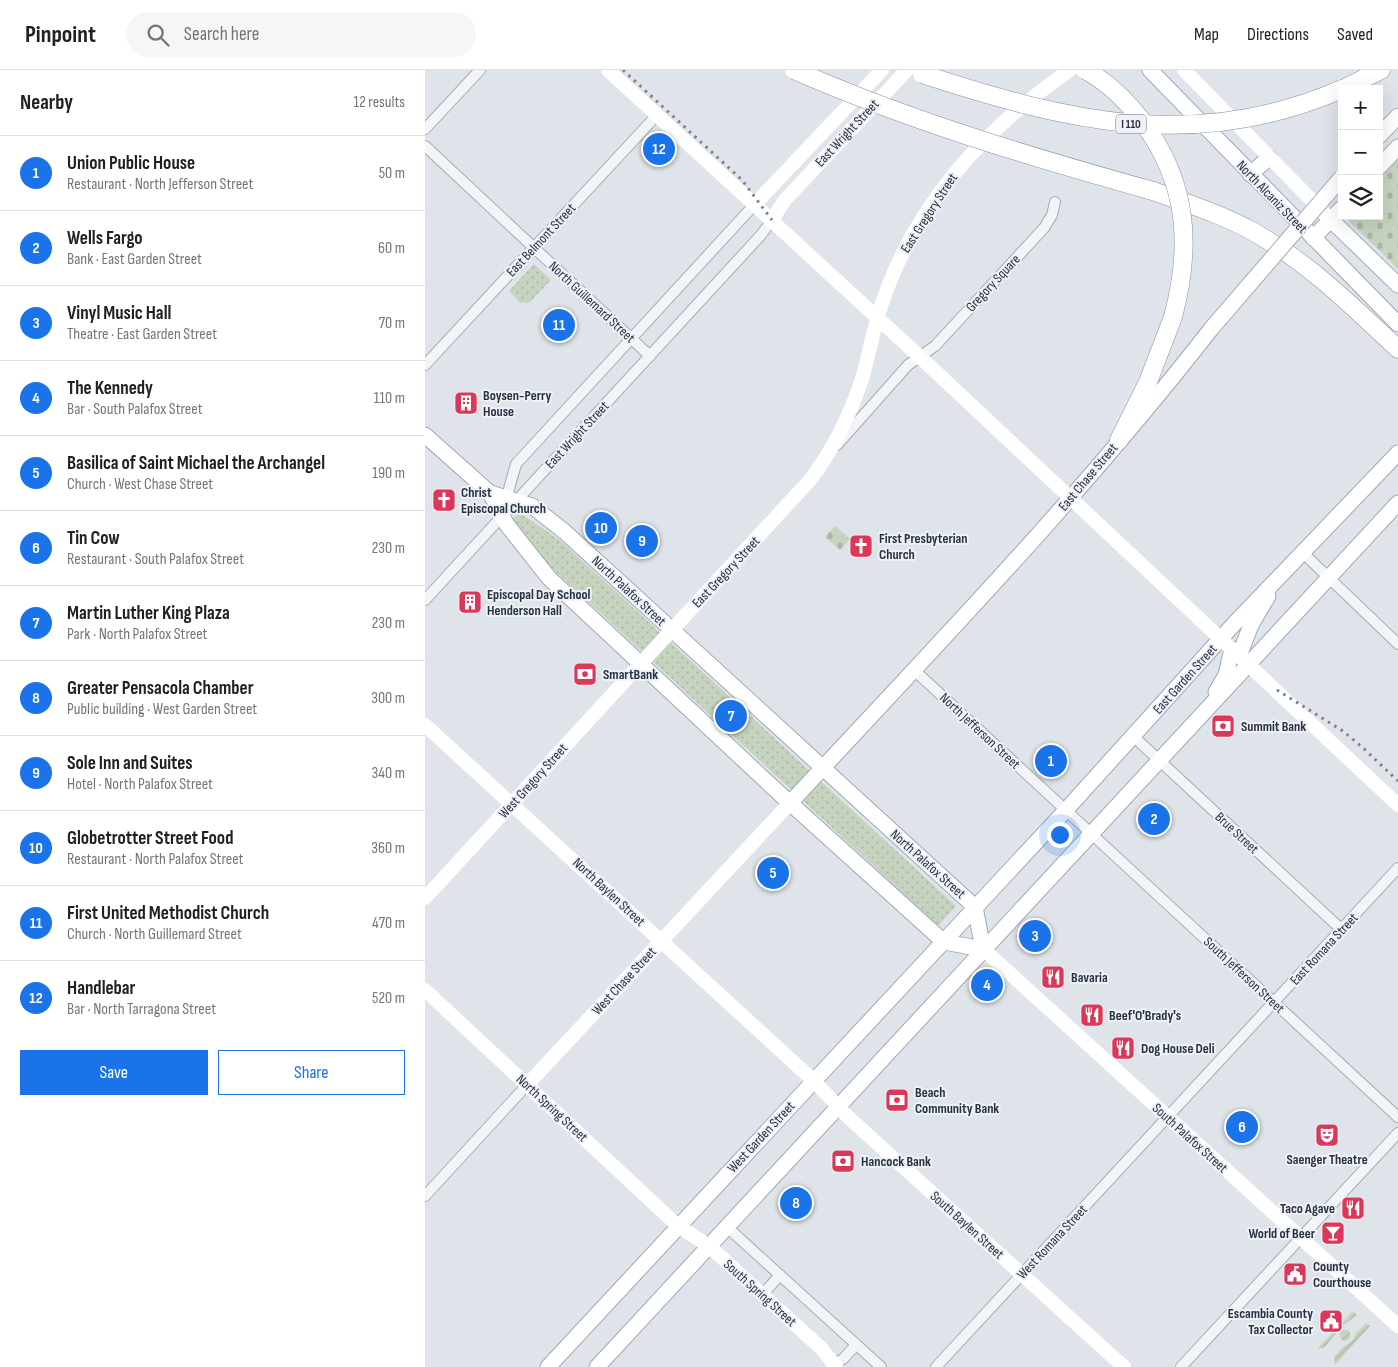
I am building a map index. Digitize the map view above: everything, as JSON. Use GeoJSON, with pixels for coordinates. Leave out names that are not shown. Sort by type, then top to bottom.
{"type":"FeatureCollection","features":[{"type":"Feature","properties":{"kind":"highway"},"geometry":{"type":"LineString","coordinates":[[794,70],[842,91],[969,138],[1153,191],[1234,222],[1291,256],[1342,296],[1398,349]]}},
{"type":"Feature","properties":{"kind":"highway","name":"I 110"},"geometry":{"type":"LineString","coordinates":[[907,70],[1035,108],[1080,118],[1125,124],[1186,125],[1253,117],[1306,103],[1338,91]]}},
{"type":"Feature","properties":{"kind":"highway"},"geometry":{"type":"LineString","coordinates":[[1085,70],[1106,83],[1135,113],[1163,154],[1173,176],[1182,210],[1185,232],[1182,277],[1173,317],[1148,382],[1119,440]]}},
{"type":"Feature","properties":{"kind":"highway","name":"I 110"},"geometry":{"type":"LineString","coordinates":[[1351,85],[1381,70]]}},
{"type":"Feature","properties":{"kind":"main road","name":"North Alcaniz Street"},"geometry":{"type":"LineString","coordinates":[[1150,70],[1250,174],[1395,319]]}},
{"type":"Feature","properties":{"kind":"main road"},"geometry":{"type":"LineString","coordinates":[[1383,132],[1398,116]]}},
{"type":"Feature","properties":{"kind":"main road"},"geometry":{"type":"LineString","coordinates":[[1383,163],[1398,147]]}},
{"type":"Feature","properties":{"kind":"main road"},"geometry":{"type":"LineString","coordinates":[[1250,174],[1269,158]]}},
{"type":"Feature","properties":{"kind":"main road","name":"East Chase Street"},"geometry":{"type":"LineString","coordinates":[[823,767],[1071,498],[1119,440],[1146,412],[1211,330],[1338,182]]}},
{"type":"Feature","properties":{"kind":"main road"},"geometry":{"type":"LineString","coordinates":[[1313,238],[1338,212]]}},
{"type":"Feature","properties":{"kind":"main road","name":"North Alcaniz Street"},"geometry":{"type":"LineString","coordinates":[[1331,220],[1398,284]]}},
{"type":"Feature","properties":{"kind":"main road","name":"North Palafox Street"},"geometry":{"type":"LineString","coordinates":[[425,435],[490,493],[501,516],[549,578],[943,942]]}},
{"type":"Feature","properties":{"kind":"main road","name":"East Garden Street"},"geometry":{"type":"LineString","coordinates":[[983,949],[1208,706],[1235,652],[1281,573],[1398,453]]}},
{"type":"Feature","properties":{"kind":"main road","name":"North Palafox Street"},"geometry":{"type":"LineString","coordinates":[[490,493],[532,506],[565,532],[975,907],[983,949]]}},
{"type":"Feature","properties":{"kind":"main road","name":"East Garden Street"},"geometry":{"type":"LineString","coordinates":[[975,907],[1133,736],[1327,578],[1398,503]]}},
{"type":"Feature","properties":{"kind":"main road"},"geometry":{"type":"LineString","coordinates":[[1208,706],[1226,675],[1235,652],[1281,573]]}},
{"type":"Feature","properties":{"kind":"main road","name":"West Chase Street"},"geometry":{"type":"LineString","coordinates":[[790,802],[823,767]]}},
{"type":"Feature","properties":{"kind":"main road","name":"West Garden Street"},"geometry":{"type":"LineString","coordinates":[[548,1367],[975,907]]}},
{"type":"Feature","properties":{"kind":"main road"},"geometry":{"type":"LineString","coordinates":[[943,942],[983,949]]}},
{"type":"Feature","properties":{"kind":"main road"},"geometry":{"type":"LineString","coordinates":[[597,1367],[983,949]]}},
{"type":"Feature","properties":{"kind":"street"},"geometry":{"type":"LineString","coordinates":[[425,129],[480,70]]}},
{"type":"Feature","properties":{"kind":"street"},"geometry":{"type":"LineString","coordinates":[[608,70],[877,317],[1398,804]]}},
{"type":"Feature","properties":{"kind":"street","name":"East Wright Street"},"geometry":{"type":"LineString","coordinates":[[511,499],[516,464],[881,70]]}},
{"type":"Feature","properties":{"kind":"street","name":"East Wright Street"},"geometry":{"type":"LineString","coordinates":[[425,600],[501,516],[511,499],[650,356],[761,235],[784,201],[907,70]]}},
{"type":"Feature","properties":{"kind":"street","name":"East Gregory Street"},"geometry":{"type":"LineString","coordinates":[[828,454],[841,429],[861,379],[877,317],[889,282],[906,246],[953,174],[1002,121],[1070,70]]}},
{"type":"Feature","properties":{"kind":"street","name":"North Alcaniz Street"},"geometry":{"type":"LineString","coordinates":[[1184,70],[1331,220]]}},
{"type":"Feature","properties":{"kind":"street","name":"East Belmont Street"},"geometry":{"type":"LineString","coordinates":[[425,365],[657,115]]}},
{"type":"Feature","properties":{"kind":"street","name":"North Guillemard Street"},"geometry":{"type":"LineString","coordinates":[[425,146],[650,356]]}},
{"type":"Feature","properties":{"kind":"street","name":"Gregory Square"},"geometry":{"type":"LineString","coordinates":[[920,357],[935,346],[1044,228],[1052,215],[1055,202]]}},
{"type":"Feature","properties":{"kind":"street","name":"East Gregory Street"},"geometry":{"type":"LineString","coordinates":[[640,664],[788,505],[828,454],[908,365],[920,357]]}},
{"type":"Feature","properties":{"kind":"street"},"geometry":{"type":"LineString","coordinates":[[1302,552],[1398,644]]}},
{"type":"Feature","properties":{"kind":"street","name":"West Gregory Street"},"geometry":{"type":"LineString","coordinates":[[425,898],[640,664]]}},
{"type":"Feature","properties":{"kind":"street","name":"North Jefferson Street"},"geometry":{"type":"LineString","coordinates":[[913,669],[1091,834]]}},
{"type":"Feature","properties":{"kind":"street","name":"North Baylen Street"},"geometry":{"type":"LineString","coordinates":[[425,725],[814,1081]]}},
{"type":"Feature","properties":{"kind":"street","name":"Brue Street"},"geometry":{"type":"LineString","coordinates":[[1133,736],[1342,930]]}},
{"type":"Feature","properties":{"kind":"street","name":"West Chase Street"},"geometry":{"type":"LineString","coordinates":[[425,1196],[790,802]]}},
{"type":"Feature","properties":{"kind":"street","name":"South Jefferson Street"},"geometry":{"type":"LineString","coordinates":[[1091,834],[1398,1117]]}},
{"type":"Feature","properties":{"kind":"street","name":"East Romana Street"},"geometry":{"type":"LineString","coordinates":[[1168,1117],[1398,868]]}},
{"type":"Feature","properties":{"kind":"street","name":"South Palafox Street"},"geometry":{"type":"LineString","coordinates":[[983,949],[1398,1326]]}},
{"type":"Feature","properties":{"kind":"street","name":"North Spring Street"},"geometry":{"type":"LineString","coordinates":[[425,990],[679,1226]]}},
{"type":"Feature","properties":{"kind":"street","name":"South Baylen Street"},"geometry":{"type":"LineString","coordinates":[[814,1081],[839,1105],[847,1116],[1124,1367]]}},
{"type":"Feature","properties":{"kind":"street","name":"West Romana Street"},"geometry":{"type":"LineString","coordinates":[[936,1367],[1168,1117]]}},
{"type":"Feature","properties":{"kind":"street"},"geometry":{"type":"LineString","coordinates":[[1181,1367],[1398,1133]]}},
{"type":"Feature","properties":{"kind":"street","name":"South Spring Street"},"geometry":{"type":"LineString","coordinates":[[679,1226],[709,1246],[822,1350],[838,1363],[851,1367]]}},
{"type":"Feature","properties":{"kind":"street","name":"South Spring Street"},"geometry":{"type":"LineString","coordinates":[[727,1227],[881,1367]]}},
{"type":"Feature","properties":{"kind":"street"},"geometry":{"type":"LineString","coordinates":[[762,1295],[780,1275]]}},
{"type":"Feature","properties":{"kind":"street"},"geometry":{"type":"LineString","coordinates":[[838,1363],[856,1345]]}},
{"type":"Feature","properties":{"kind":"green space"},"geometry":{"type":"Polygon","coordinates":[[[1398,158],[1398,269],[1348,220],[1383,220],[1383,174],[1398,158]]]}},
{"type":"Feature","properties":{"kind":"green space"},"geometry":{"type":"Polygon","coordinates":[[[534,264],[551,280],[530,302],[521,303],[509,291],[534,264]]]}},
{"type":"Feature","properties":{"kind":"green space"},"geometry":{"type":"Polygon","coordinates":[[[519,512],[561,541],[956,906],[938,926],[541,558],[511,521],[519,512]]]}},
{"type":"Feature","properties":{"kind":"green space"},"geometry":{"type":"Polygon","coordinates":[[[835,526],[850,539],[840,550],[825,537],[835,526]]]}},
{"type":"Feature","properties":{"kind":"green space"},"geometry":{"type":"Polygon","coordinates":[[[1353,1311],[1357,1315],[1341,1327],[1325,1347],[1317,1349],[1353,1311]]]}},
{"type":"Feature","properties":{"kind":"green space"},"geometry":{"type":"Polygon","coordinates":[[[1366,1323],[1370,1326],[1335,1365],[1334,1357],[1353,1340],[1356,1333],[1366,1323]]]}},
{"type":"Feature","properties":{"kind":"green space"},"geometry":{"type":"Polygon","coordinates":[[[1345,1329],[1351,1335],[1345,1341],[1339,1335],[1345,1329]]]}},
{"type":"Feature","properties":{"kind":"railway"},"geometry":{"type":"LineString","coordinates":[[623,70],[742,180],[772,220]]}},
{"type":"Feature","properties":{"kind":"railway"},"geometry":{"type":"LineString","coordinates":[[1277,690],[1343,731],[1398,781]]}},
{"type":"Feature","properties":{"kind":"place","name":"Handlebar"},"geometry":{"type":"Point","coordinates":[659,149]}},
{"type":"Feature","properties":{"kind":"place","name":"First United Methodist Church"},"geometry":{"type":"Point","coordinates":[559,325]}},
{"type":"Feature","properties":{"kind":"place","name":"Boysen-Perry House"},"geometry":{"type":"Point","coordinates":[466,403]}},
{"type":"Feature","properties":{"kind":"place","name":"Christ Episcopal Church"},"geometry":{"type":"Point","coordinates":[444,500]}},
{"type":"Feature","properties":{"kind":"place","name":"Globetrotter Street Food"},"geometry":{"type":"Point","coordinates":[601,528]}},
{"type":"Feature","properties":{"kind":"place","name":"Sole Inn and Suites"},"geometry":{"type":"Point","coordinates":[642,541]}},
{"type":"Feature","properties":{"kind":"place","name":"First Presbyterian Church"},"geometry":{"type":"Point","coordinates":[861,546]}},
{"type":"Feature","properties":{"kind":"place","name":"Episcopal Day School Henderson Hall"},"geometry":{"type":"Point","coordinates":[470,602]}},
{"type":"Feature","properties":{"kind":"place","name":"SmartBank"},"geometry":{"type":"Point","coordinates":[585,674]}},
{"type":"Feature","properties":{"kind":"place","name":"Martin Luther King Plaza"},"geometry":{"type":"Point","coordinates":[731,716]}},
{"type":"Feature","properties":{"kind":"place","name":"Summit Bank"},"geometry":{"type":"Point","coordinates":[1223,726]}},
{"type":"Feature","properties":{"kind":"place","name":"Union Public House"},"geometry":{"type":"Point","coordinates":[1051,761]}},
{"type":"Feature","properties":{"kind":"place","name":"Wells Fargo"},"geometry":{"type":"Point","coordinates":[1154,819]}},
{"type":"Feature","properties":{"kind":"place","name":"Basilica of Saint Michael the Archangel"},"geometry":{"type":"Point","coordinates":[773,873]}},
{"type":"Feature","properties":{"kind":"place","name":"Vinyl Music Hall"},"geometry":{"type":"Point","coordinates":[1035,936]}},
{"type":"Feature","properties":{"kind":"place","name":"Bavaria"},"geometry":{"type":"Point","coordinates":[1053,977]}},
{"type":"Feature","properties":{"kind":"place","name":"The Kennedy"},"geometry":{"type":"Point","coordinates":[987,985]}},
{"type":"Feature","properties":{"kind":"place","name":"Beef'O'Brady's"},"geometry":{"type":"Point","coordinates":[1092,1015]}},
{"type":"Feature","properties":{"kind":"place","name":"Dog House Deli"},"geometry":{"type":"Point","coordinates":[1123,1048]}},
{"type":"Feature","properties":{"kind":"place","name":"Beach Community Bank"},"geometry":{"type":"Point","coordinates":[897,1100]}},
{"type":"Feature","properties":{"kind":"place","name":"Tin Cow"},"geometry":{"type":"Point","coordinates":[1242,1127]}},
{"type":"Feature","properties":{"kind":"place","name":"Saenger Theatre"},"geometry":{"type":"Point","coordinates":[1327,1135]}},
{"type":"Feature","properties":{"kind":"place","name":"Hancock Bank"},"geometry":{"type":"Point","coordinates":[843,1161]}},
{"type":"Feature","properties":{"kind":"place","name":"Greater Pensacola Chamber"},"geometry":{"type":"Point","coordinates":[796,1203]}},
{"type":"Feature","properties":{"kind":"place","name":"Taco Agave"},"geometry":{"type":"Point","coordinates":[1353,1208]}},
{"type":"Feature","properties":{"kind":"place","name":"World of Beer"},"geometry":{"type":"Point","coordinates":[1333,1233]}},
{"type":"Feature","properties":{"kind":"place","name":"County Courthouse"},"geometry":{"type":"Point","coordinates":[1295,1274]}},
{"type":"Feature","properties":{"kind":"place","name":"Escambia County Tax Collector"},"geometry":{"type":"Point","coordinates":[1331,1321]}}]}
